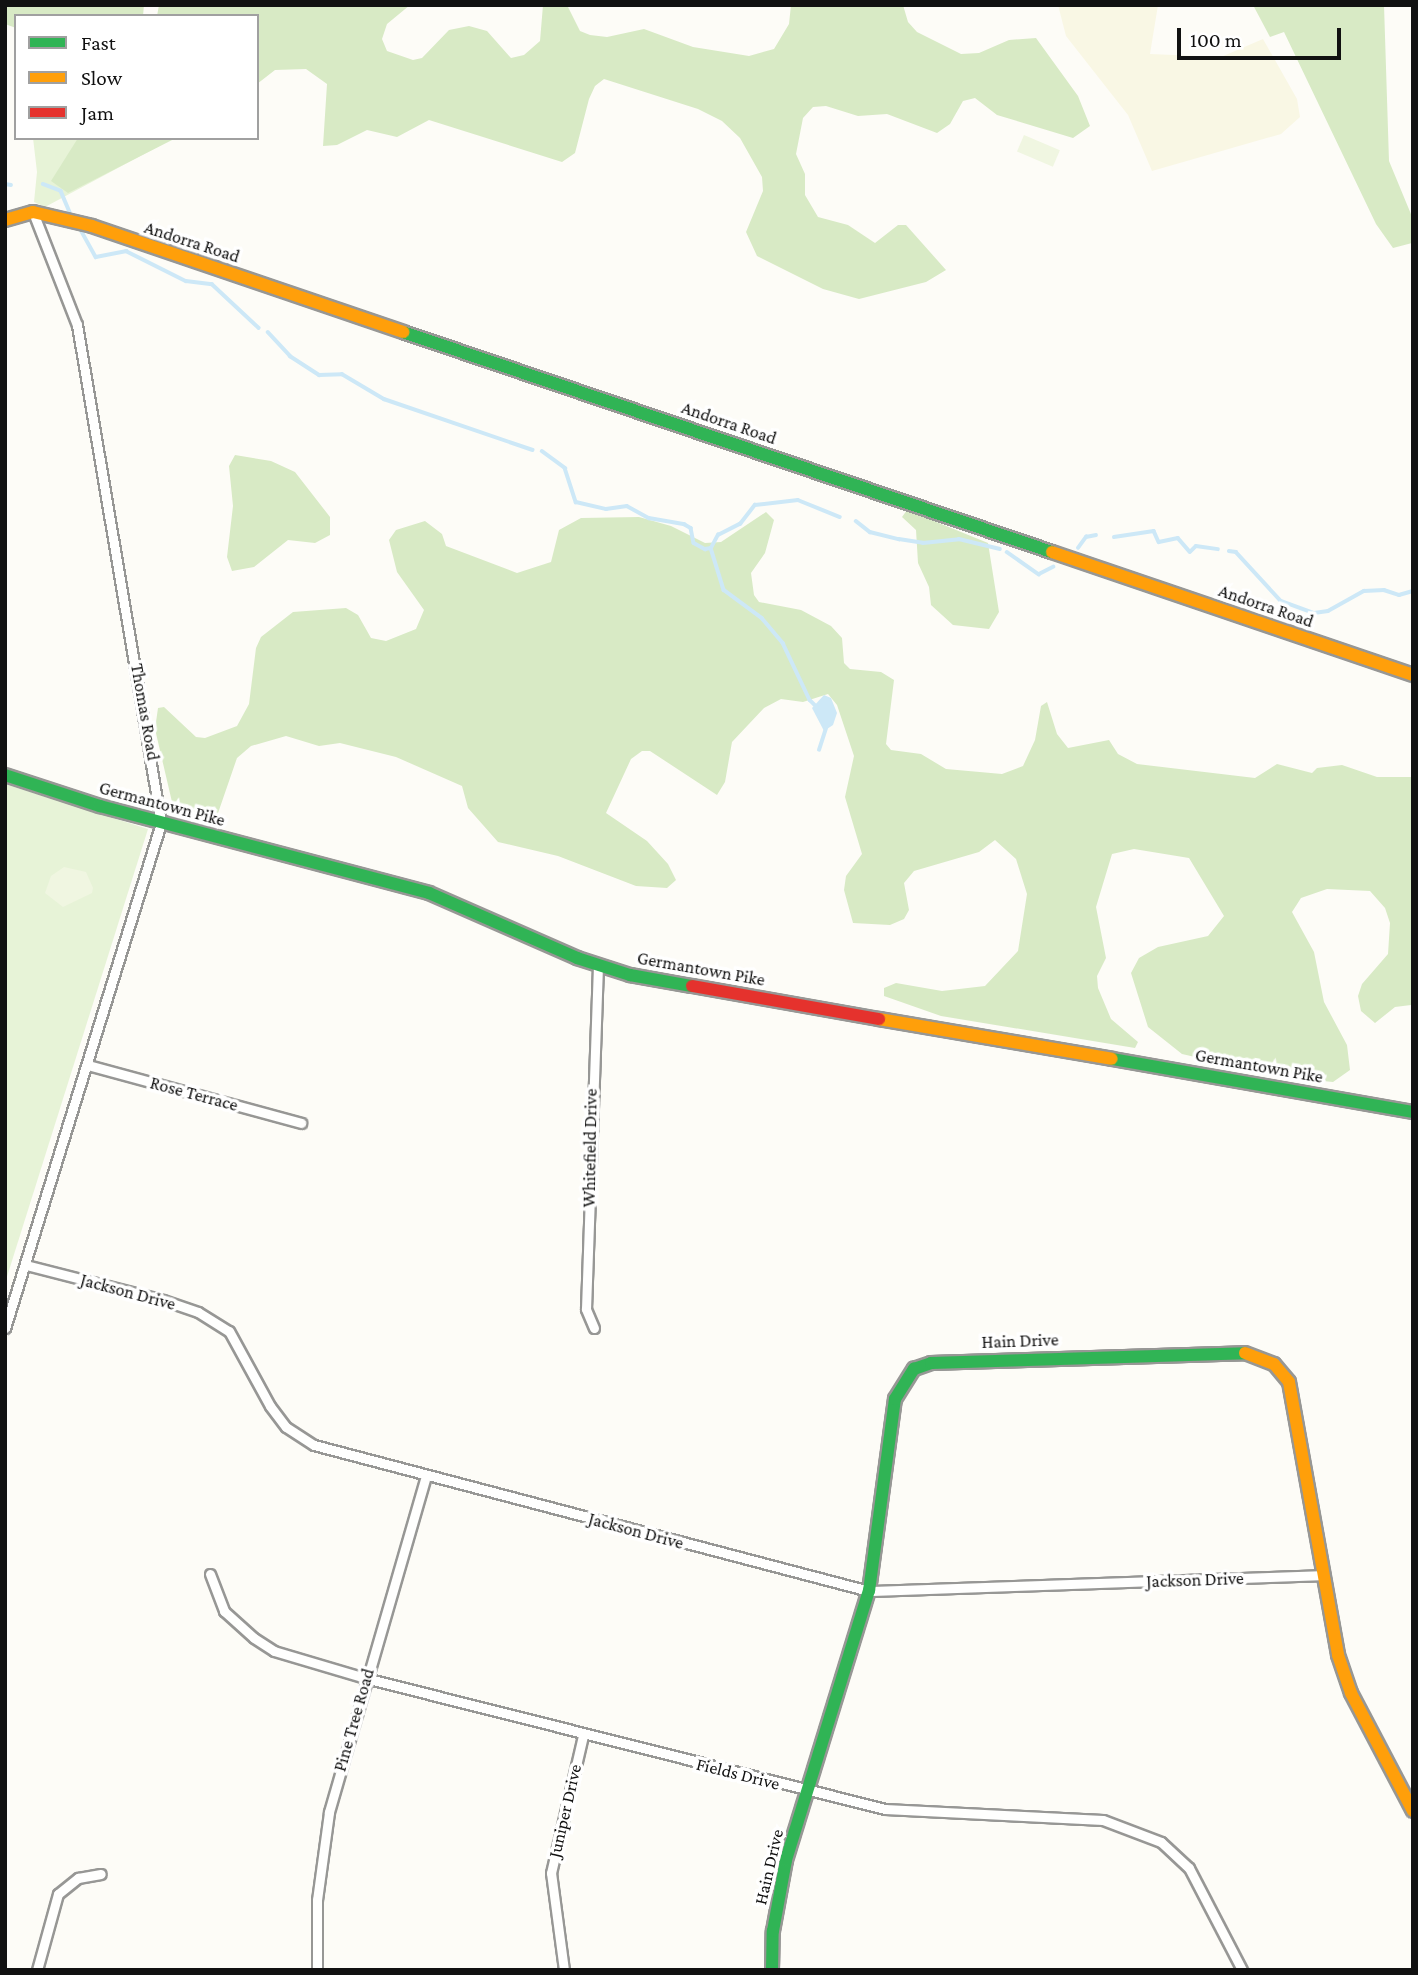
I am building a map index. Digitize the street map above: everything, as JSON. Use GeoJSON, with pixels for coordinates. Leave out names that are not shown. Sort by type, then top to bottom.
{"type":"FeatureCollection","features":[{"type":"Feature","properties":{"kind":"street"},"geometry":{"type":"LineString","coordinates":[[5,220],[33,212]]}},
{"type":"Feature","properties":{"kind":"street","name":"Andorra Road"},"geometry":{"type":"LineString","coordinates":[[33,212],[92,226],[1413,675]]}},
{"type":"Feature","properties":{"kind":"street","name":"Thomas Road"},"geometry":{"type":"LineString","coordinates":[[5,1328],[161,823],[79,335],[33,212]]}},
{"type":"Feature","properties":{"kind":"street","name":"Germantown Pike"},"geometry":{"type":"LineString","coordinates":[[5,775],[161,823],[429,893],[598,966],[654,980],[1413,1112]]}},
{"type":"Feature","properties":{"kind":"street","name":"Whitefield Drive"},"geometry":{"type":"LineString","coordinates":[[594,1328],[586,1309],[598,966]]}},
{"type":"Feature","properties":{"kind":"street","name":"Rose Terrace"},"geometry":{"type":"LineString","coordinates":[[88,1065],[301,1123]]}},
{"type":"Feature","properties":{"kind":"street","name":"Jackson Drive"},"geometry":{"type":"LineString","coordinates":[[26,1265],[198,1312],[229,1331],[286,1427],[314,1445],[426,1477],[869,1591],[1322,1575]]}},
{"type":"Feature","properties":{"kind":"street","name":"Hain Drive"},"geometry":{"type":"LineString","coordinates":[[772,1970],[772,1931],[805,1791],[869,1591],[899,1388],[914,1369],[931,1363],[1229,1351],[1265,1358],[1289,1382],[1338,1655],[1352,1693],[1413,1811]]}},
{"type":"Feature","properties":{"kind":"street","name":"Pine Tree Road"},"geometry":{"type":"LineString","coordinates":[[317,1970],[317,1899],[329,1812],[365,1678],[426,1477]]}},
{"type":"Feature","properties":{"kind":"street","name":"Fields Drive"},"geometry":{"type":"LineString","coordinates":[[210,1574],[224,1611],[254,1638],[274,1651],[365,1678],[885,1809],[1103,1820],[1161,1842],[1189,1868],[1242,1970]]}},
{"type":"Feature","properties":{"kind":"street","name":"Juniper Drive"},"geometry":{"type":"LineString","coordinates":[[564,1970],[551,1873],[583,1735]]}},
{"type":"Feature","properties":{"kind":"street"},"geometry":{"type":"LineString","coordinates":[[37,1970],[58,1894],[78,1878],[101,1874]]}},
{"type":"Feature","properties":{"kind":"shaded area"},"geometry":{"type":"Polygon","coordinates":[[[1058,5],[1158,5],[1150,54],[1221,57],[1263,39],[1297,99],[1300,117],[1281,134],[1152,171],[1128,115],[1066,36],[1058,5]]]}},
{"type":"Feature","properties":{"kind":"green space"},"geometry":{"type":"Polygon","coordinates":[[[5,5],[144,5],[143,14],[14,14],[14,27],[5,24],[5,5]]]}},
{"type":"Feature","properties":{"kind":"green space"},"geometry":{"type":"Polygon","coordinates":[[[159,5],[410,5],[387,24],[382,39],[387,51],[413,60],[422,58],[449,30],[469,26],[487,31],[511,58],[524,55],[540,41],[543,5],[567,5],[580,31],[590,35],[607,37],[644,29],[693,47],[749,56],[774,49],[789,24],[791,5],[903,5],[908,22],[917,32],[961,54],[979,53],[1009,40],[1036,38],[1078,96],[1090,126],[1073,138],[997,115],[975,98],[963,101],[950,124],[937,133],[887,114],[858,116],[826,106],[813,107],[803,118],[796,154],[805,174],[805,195],[818,217],[848,225],[875,243],[898,225],[906,225],[946,270],[926,282],[859,299],[823,289],[757,256],[746,232],[763,191],[762,177],[740,138],[722,121],[698,109],[604,79],[595,86],[589,99],[575,153],[562,162],[429,120],[397,137],[367,130],[337,145],[323,146],[327,84],[306,69],[275,70],[259,82],[259,14],[157,14],[159,5]]]}},
{"type":"Feature","properties":{"kind":"green space"},"geometry":{"type":"Polygon","coordinates":[[[1253,5],[1384,5],[1389,161],[1413,219],[1412,243],[1393,248],[1376,224],[1284,32],[1270,37],[1253,5]]]}},
{"type":"Feature","properties":{"kind":"green space"},"geometry":{"type":"Polygon","coordinates":[[[1024,135],[1060,150],[1053,167],[1017,152],[1024,135]]]}},
{"type":"Feature","properties":{"kind":"green space"},"geometry":{"type":"Polygon","coordinates":[[[33,140],[170,140],[45,207],[34,202],[37,172],[33,140]]]}},
{"type":"Feature","properties":{"kind":"green space"},"geometry":{"type":"Polygon","coordinates":[[[77,140],[172,140],[68,193],[51,181],[77,140]]]}},
{"type":"Feature","properties":{"kind":"green space"},"geometry":{"type":"Polygon","coordinates":[[[235,455],[271,461],[295,472],[330,517],[330,535],[315,543],[288,540],[254,567],[232,571],[227,557],[233,506],[229,466],[235,455]]]}},
{"type":"Feature","properties":{"kind":"green space"},"geometry":{"type":"Polygon","coordinates":[[[907,510],[988,543],[999,612],[989,629],[953,625],[931,605],[929,587],[918,563],[916,530],[902,517],[907,510]]]}},
{"type":"Feature","properties":{"kind":"green space"},"geometry":{"type":"Polygon","coordinates":[[[766,512],[774,520],[765,553],[751,573],[754,595],[759,602],[801,610],[831,626],[842,638],[844,663],[850,669],[881,672],[894,680],[886,744],[891,750],[921,754],[946,769],[1002,774],[1023,766],[1035,740],[1041,706],[1047,702],[1057,734],[1068,748],[1109,740],[1118,754],[1137,764],[1255,778],[1277,764],[1312,773],[1317,768],[1342,765],[1377,777],[1413,777],[1411,1005],[1395,1007],[1375,1023],[1361,1011],[1358,996],[1362,984],[1388,954],[1390,923],[1385,908],[1370,891],[1327,889],[1301,898],[1292,912],[1314,952],[1324,1002],[1347,1045],[1350,1070],[1333,1082],[1282,1077],[1182,1054],[1148,1027],[1131,973],[1139,958],[1158,947],[1208,936],[1224,916],[1189,858],[1134,849],[1112,854],[1096,907],[1106,958],[1097,976],[1098,988],[1111,1019],[1138,1042],[1135,1048],[941,1016],[884,996],[884,988],[896,983],[942,991],[985,986],[1018,951],[1027,894],[1016,859],[995,840],[979,852],[914,871],[904,883],[909,910],[904,919],[890,925],[853,923],[844,890],[846,876],[862,854],[845,797],[854,756],[837,705],[828,694],[803,702],[781,699],[764,708],[732,742],[725,782],[717,795],[650,751],[642,751],[631,759],[606,813],[647,841],[668,864],[676,880],[667,888],[636,886],[558,856],[498,842],[468,808],[462,786],[396,757],[340,743],[319,746],[286,736],[251,746],[237,758],[217,816],[201,815],[172,802],[155,729],[158,708],[164,707],[196,737],[205,738],[237,726],[249,704],[256,648],[261,637],[293,612],[346,608],[358,615],[371,638],[386,641],[416,629],[424,610],[397,572],[389,540],[396,530],[425,521],[442,534],[446,546],[517,573],[551,562],[559,530],[581,518],[639,517],[671,526],[705,543],[721,542],[766,512]]]}},
{"type":"Feature","properties":{"kind":"green space"},"geometry":{"type":"Polygon","coordinates":[[[5,784],[148,829],[5,1283],[5,784]]]}},
{"type":"Feature","properties":{"kind":"green space"},"geometry":{"type":"Polygon","coordinates":[[[64,867],[86,872],[93,888],[92,893],[63,907],[45,893],[51,876],[64,867]]]}},
{"type":"Feature","properties":{"kind":"water"},"geometry":{"type":"Polygon","coordinates":[[[824,695],[831,698],[837,713],[833,725],[824,731],[812,708],[824,695]]]}},
{"type":"Feature","properties":{"kind":"waterway"},"geometry":{"type":"LineString","coordinates":[[5,184],[11,185]]}},
{"type":"Feature","properties":{"kind":"waterway"},"geometry":{"type":"LineString","coordinates":[[43,184],[61,191],[70,212]]}},
{"type":"Feature","properties":{"kind":"waterway"},"geometry":{"type":"LineString","coordinates":[[81,230],[96,257],[126,251],[186,281],[212,284],[259,328]]}},
{"type":"Feature","properties":{"kind":"waterway"},"geometry":{"type":"LineString","coordinates":[[268,332],[290,356],[319,375],[342,374],[384,399],[533,450]]}},
{"type":"Feature","properties":{"kind":"waterway"},"geometry":{"type":"LineString","coordinates":[[542,451],[565,468],[576,502],[606,509],[627,506],[649,518],[684,524],[691,528],[694,543],[705,549],[711,548],[718,535],[740,524],[755,505],[798,500],[840,517]]}},
{"type":"Feature","properties":{"kind":"waterway"},"geometry":{"type":"LineString","coordinates":[[856,521],[870,532],[899,539],[923,543],[959,539],[1000,549]]}},
{"type":"Feature","properties":{"kind":"waterway"},"geometry":{"type":"LineString","coordinates":[[1114,537],[1154,531],[1159,542],[1178,538],[1190,552],[1196,546],[1218,549]]}},
{"type":"Feature","properties":{"kind":"waterway"},"geometry":{"type":"LineString","coordinates":[[1078,548],[1086,537],[1096,535]]}},
{"type":"Feature","properties":{"kind":"waterway"},"geometry":{"type":"LineString","coordinates":[[711,548],[724,590],[762,618],[783,643],[810,700],[818,708]]}},
{"type":"Feature","properties":{"kind":"waterway"},"geometry":{"type":"LineString","coordinates":[[1229,551],[1236,552],[1281,601],[1314,613],[1328,611],[1364,591],[1384,590],[1399,595],[1413,591]]}},
{"type":"Feature","properties":{"kind":"waterway"},"geometry":{"type":"LineString","coordinates":[[1007,552],[1039,574],[1053,567]]}},
{"type":"Feature","properties":{"kind":"waterway"},"geometry":{"type":"LineString","coordinates":[[819,750],[826,729]]}},
{"type":"Feature","properties":{"kind":"traffic: fast"},"geometry":{"type":"LineString","coordinates":[[403,332],[1052,552]]}},
{"type":"Feature","properties":{"kind":"traffic: fast"},"geometry":{"type":"LineString","coordinates":[[5,775],[100,806],[429,893],[577,958],[630,975],[692,986]]}},
{"type":"Feature","properties":{"kind":"traffic: fast"},"geometry":{"type":"LineString","coordinates":[[1112,1059],[1413,1112]]}},
{"type":"Feature","properties":{"kind":"traffic: fast"},"geometry":{"type":"LineString","coordinates":[[772,1970],[773,1931],[786,1860],[869,1591],[895,1399],[914,1369],[931,1363],[1245,1353]]}},
{"type":"Feature","properties":{"kind":"traffic: slow"},"geometry":{"type":"LineString","coordinates":[[5,220],[33,212],[92,226],[403,332]]}},
{"type":"Feature","properties":{"kind":"traffic: slow"},"geometry":{"type":"LineString","coordinates":[[1052,552],[1413,675]]}},
{"type":"Feature","properties":{"kind":"traffic: slow"},"geometry":{"type":"LineString","coordinates":[[879,1019],[1112,1059]]}},
{"type":"Feature","properties":{"kind":"traffic: slow"},"geometry":{"type":"LineString","coordinates":[[1245,1353],[1274,1364],[1289,1382],[1338,1655],[1351,1693],[1413,1811]]}},
{"type":"Feature","properties":{"kind":"traffic: jam"},"geometry":{"type":"LineString","coordinates":[[692,986],[879,1019]]}}]}
